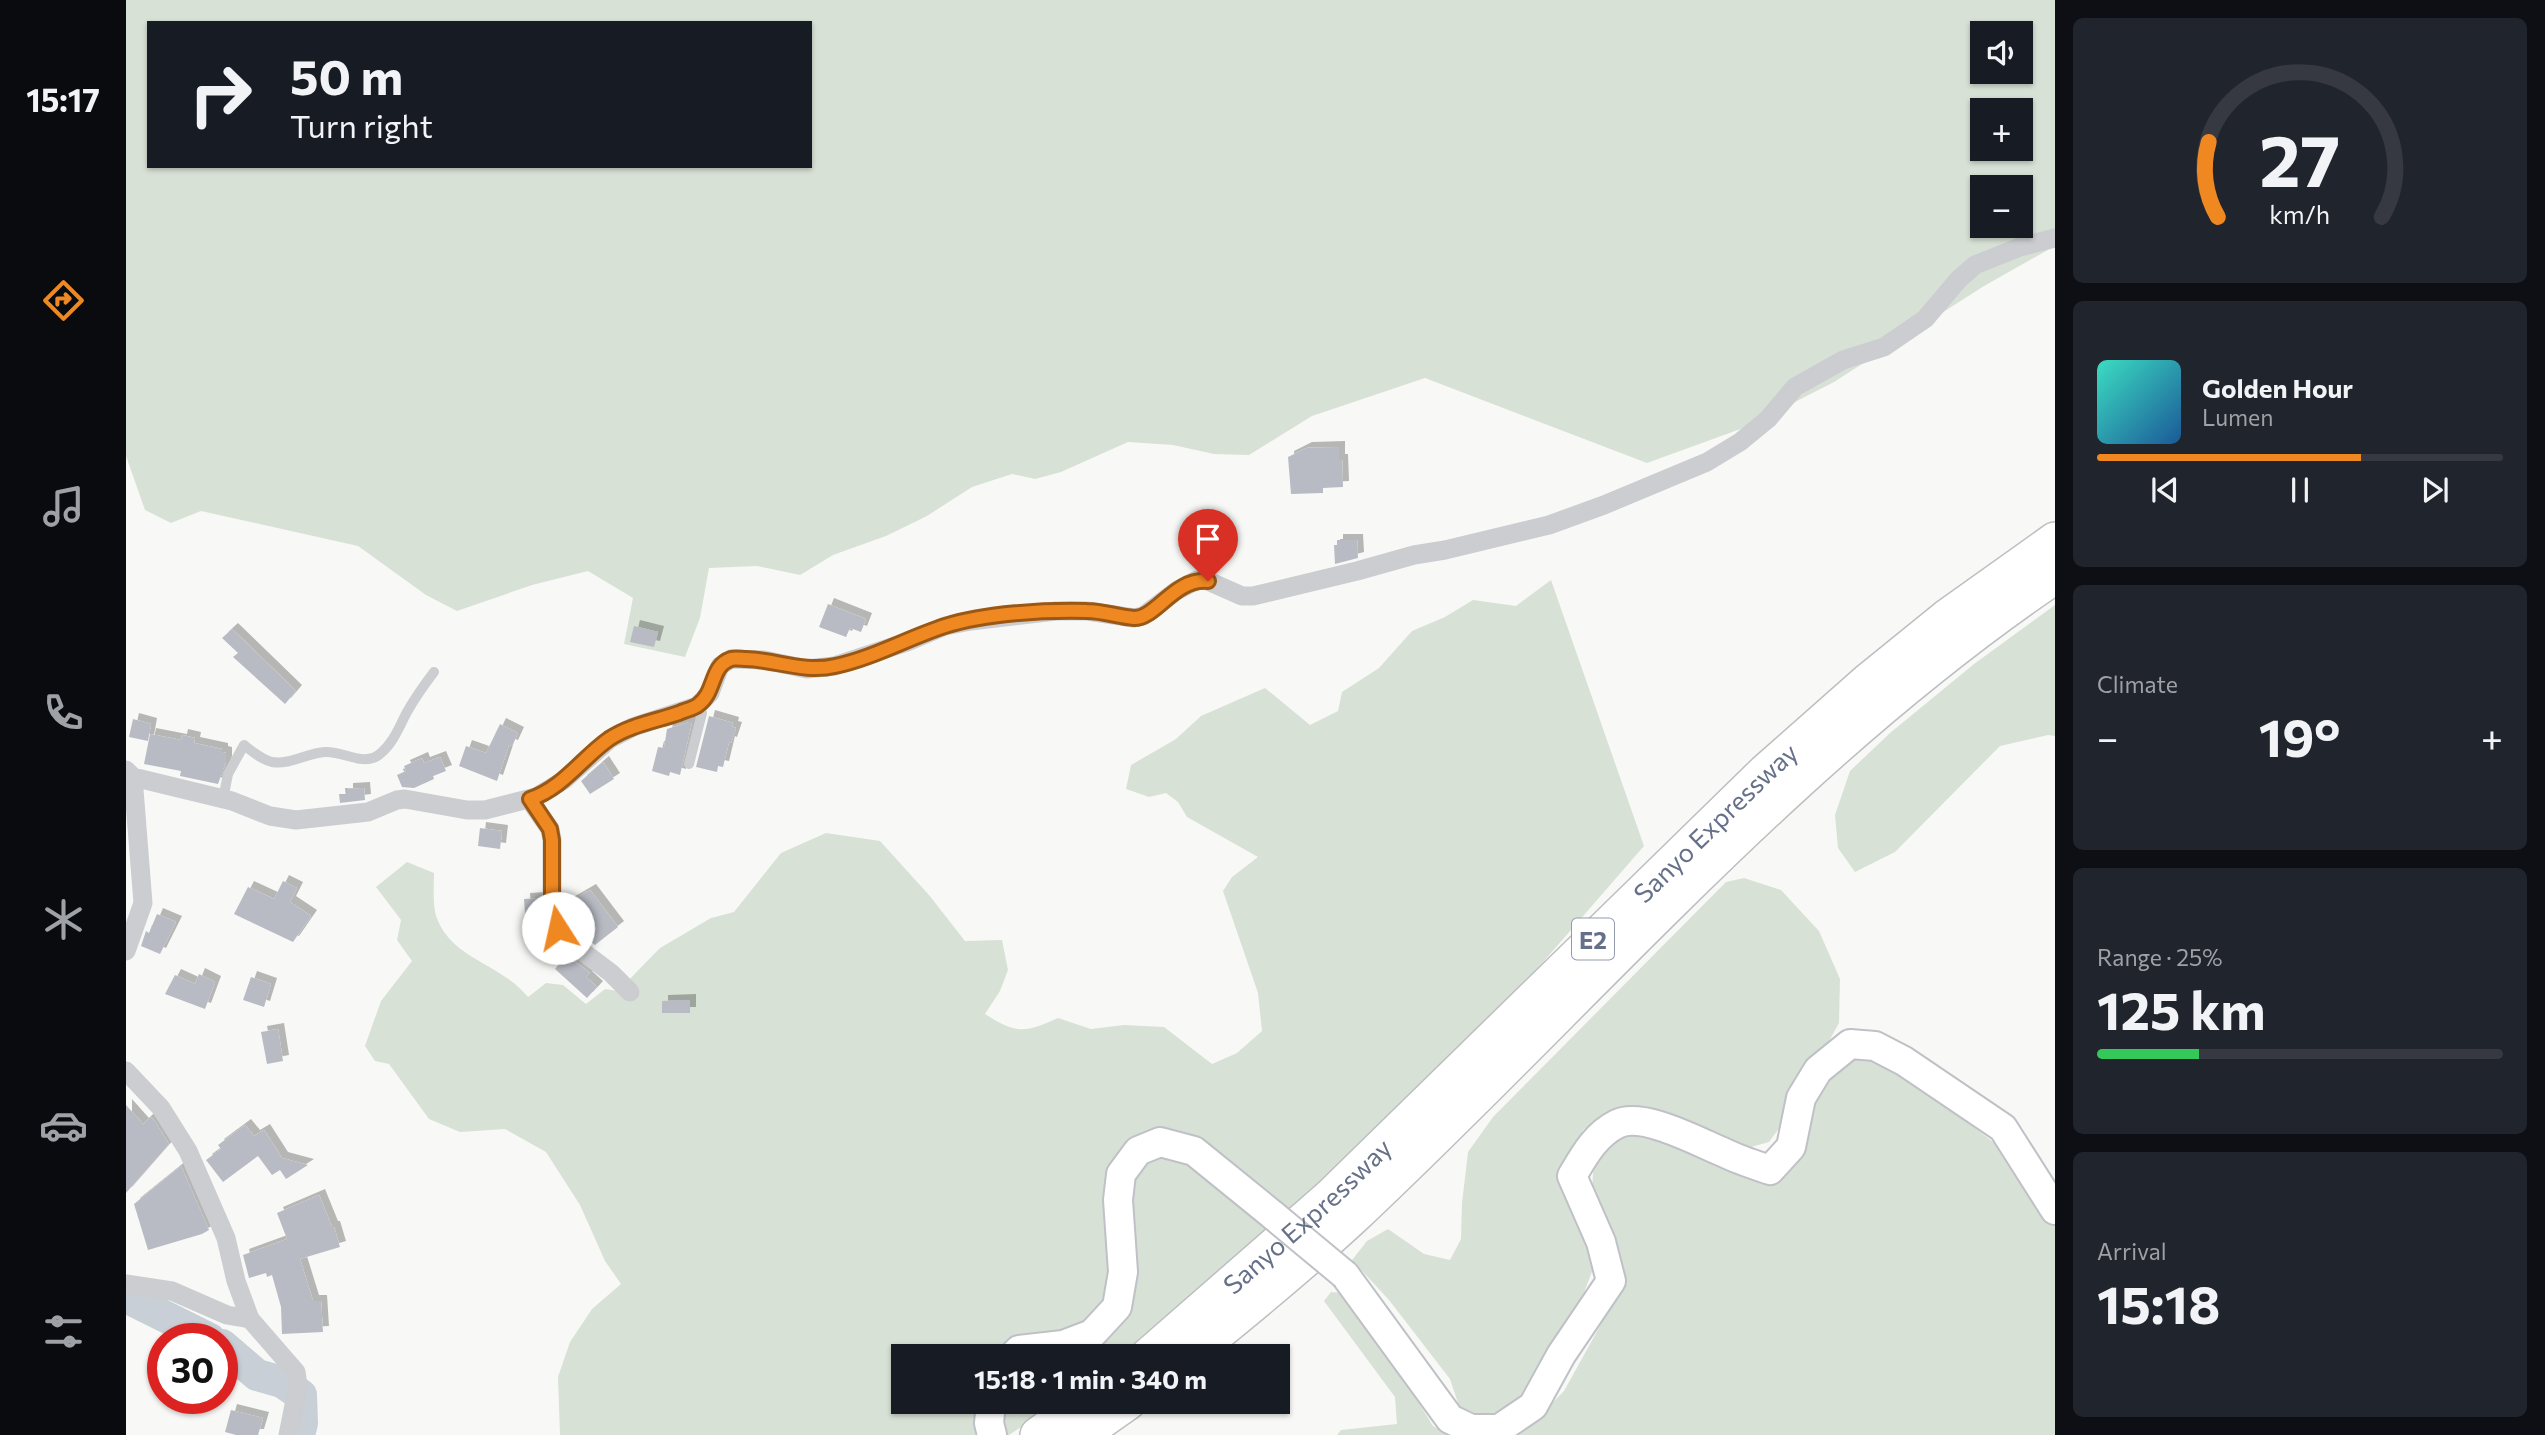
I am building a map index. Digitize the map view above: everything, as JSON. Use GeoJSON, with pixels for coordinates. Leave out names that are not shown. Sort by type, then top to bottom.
{"type":"FeatureCollection","features":[{"type":"Feature","properties":{"kind":"highway","name":"Sanyo Expressway"},"geometry":{"type":"LineString","coordinates":[[1162,1344],[1330,1197],[1765,772],[1868,681],[1947,617],[2055,540]]}},
{"type":"Feature","properties":{"kind":"highway","name":"Sanyo Expressway"},"geometry":{"type":"LineString","coordinates":[[1204,1344],[1274,1287],[1353,1217],[1784,794],[1888,701],[1964,641],[2055,576]]}},
{"type":"Feature","properties":{"kind":"highway"},"geometry":{"type":"LineString","coordinates":[[1038,1435],[1067,1414]]}},
{"type":"Feature","properties":{"kind":"highway"},"geometry":{"type":"LineString","coordinates":[[1081,1435],[1111,1414]]}},
{"type":"Feature","properties":{"kind":"main road"},"geometry":{"type":"LineString","coordinates":[[1066,1344],[1092,1335],[1117,1307],[1123,1272],[1118,1200],[1121,1174],[1138,1151],[1160,1142],[1194,1151],[1345,1275],[1450,1419],[1471,1429],[1499,1429],[1533,1406],[1561,1355],[1611,1281],[1601,1242],[1572,1176],[1590,1145],[1619,1122],[1641,1122],[1679,1131],[1726,1154],[1770,1170],[1791,1147],[1801,1098],[1818,1070],[1850,1044],[1875,1046],[1904,1061],[2004,1129],[2055,1210]]}},
{"type":"Feature","properties":{"kind":"main road"},"geometry":{"type":"LineString","coordinates":[[990,1414],[992,1435]]}},
{"type":"Feature","properties":{"kind":"street"},"geometry":{"type":"LineString","coordinates":[[126,951],[143,903],[130,774],[223,799],[270,816],[296,820],[368,812],[405,799],[467,810],[485,810],[530,799],[564,780],[610,739],[633,727],[697,706],[710,693],[720,666],[732,659],[764,660],[807,669],[835,666],[945,626],[971,621],[1056,611],[1087,611],[1134,618],[1143,616],[1175,591],[1197,580],[1208,581],[1242,596],[1253,596],[1414,555],[1549,525],[1707,462],[1740,442],[1768,419],[1795,387],[1843,360],[1884,347],[1925,319],[1959,279],[1975,265],[2020,247],[2055,238]]}},
{"type":"Feature","properties":{"kind":"street"},"geometry":{"type":"LineString","coordinates":[[530,799],[550,829],[552,894],[558,928],[566,939],[611,973],[630,992]]}},
{"type":"Feature","properties":{"kind":"street"},"geometry":{"type":"LineString","coordinates":[[126,1071],[161,1108],[188,1150],[226,1238],[236,1281],[250,1319],[296,1373],[298,1385],[288,1435]]}},
{"type":"Feature","properties":{"kind":"street"},"geometry":{"type":"LineString","coordinates":[[126,1284],[172,1291],[227,1315],[250,1319]]}},
{"type":"Feature","properties":{"kind":"lane"},"geometry":{"type":"LineString","coordinates":[[223,799],[228,774],[244,745],[259,757],[273,762],[323,752],[336,752],[364,761],[374,759],[394,739],[416,696],[434,672]]}},
{"type":"Feature","properties":{"kind":"lane"},"geometry":{"type":"LineString","coordinates":[[689,764],[702,713],[697,706]]}},
{"type":"Feature","properties":{"kind":"shaded area"},"geometry":{"type":"Polygon","coordinates":[[[126,0],[2055,0],[2055,246],[1984,286],[1834,382],[1746,427],[1647,463],[1425,378],[1312,416],[1249,455],[1214,454],[1173,445],[1128,442],[1061,472],[1035,479],[1012,474],[972,487],[927,516],[886,536],[833,555],[800,575],[757,566],[709,568],[700,618],[685,657],[624,644],[633,598],[588,571],[532,585],[457,611],[426,595],[358,546],[201,511],[171,523],[145,510],[126,456],[126,0]]]}},
{"type":"Feature","properties":{"kind":"shaded area"},"geometry":{"type":"Polygon","coordinates":[[[1551,580],[1644,846],[1378,1152],[1166,1326],[1140,1344],[891,1344],[891,1414],[1041,1414],[1009,1435],[560,1435],[558,1377],[570,1342],[592,1309],[621,1284],[605,1261],[580,1205],[546,1152],[505,1129],[460,1132],[429,1119],[389,1064],[375,1061],[365,1046],[381,1001],[412,961],[397,940],[401,920],[376,887],[407,862],[434,873],[436,916],[456,945],[506,977],[528,997],[546,983],[563,985],[586,1004],[605,989],[618,991],[660,948],[711,918],[734,912],[781,853],[826,833],[880,841],[929,895],[965,941],[1002,940],[1008,970],[1000,991],[985,1014],[1005,1025],[1021,1029],[1037,1027],[1058,1018],[1091,1029],[1124,1025],[1164,1027],[1212,1064],[1237,1053],[1262,1031],[1258,993],[1223,891],[1232,877],[1258,857],[1187,817],[1178,802],[1166,793],[1149,797],[1126,789],[1131,765],[1176,739],[1201,716],[1265,688],[1310,725],[1338,711],[1342,692],[1379,668],[1412,631],[1445,617],[1473,600],[1516,606],[1551,580]]]}},
{"type":"Feature","properties":{"kind":"shaded area"},"geometry":{"type":"Polygon","coordinates":[[[2055,605],[2055,736],[2048,735],[2000,746],[1895,852],[1855,872],[1838,848],[1835,815],[1850,771],[1890,733],[1974,664],[2055,605]]]}},
{"type":"Feature","properties":{"kind":"shaded area"},"geometry":{"type":"Polygon","coordinates":[[[1744,878],[1781,890],[1819,931],[1840,979],[1839,1023],[1786,1119],[1769,1142],[1744,1149],[1668,1112],[1640,1106],[1613,1111],[1584,1129],[1566,1159],[1588,1237],[1593,1269],[1582,1298],[1532,1385],[1508,1409],[1482,1416],[1459,1406],[1450,1379],[1389,1300],[1352,1260],[1367,1241],[1388,1229],[1424,1254],[1450,1260],[1461,1239],[1468,1152],[1493,1117],[1726,882],[1744,878]]]}},
{"type":"Feature","properties":{"kind":"shaded area"},"geometry":{"type":"Polygon","coordinates":[[[1869,1055],[1913,1081],[2001,1148],[2055,1221],[2055,1435],[1511,1435],[1533,1423],[1564,1391],[1621,1288],[1618,1251],[1592,1190],[1594,1160],[1610,1140],[1631,1135],[1672,1145],[1774,1178],[1794,1166],[1823,1083],[1848,1057],[1869,1055]]]}},
{"type":"Feature","properties":{"kind":"shaded area"},"geometry":{"type":"Polygon","coordinates":[[[1331,1292],[1344,1293],[1397,1368],[1433,1426],[1449,1435],[1337,1435],[1341,1430],[1397,1424],[1395,1397],[1324,1301],[1331,1292]]]}},
{"type":"Feature","properties":{"kind":"building"},"geometry":{"type":"Polygon","coordinates":[[[1339,447],[1343,487],[1323,488],[1323,493],[1291,494],[1288,457],[1306,448],[1339,447]]]}},
{"type":"Feature","properties":{"kind":"building"},"geometry":{"type":"Polygon","coordinates":[[[1337,540],[1357,540],[1358,558],[1335,564],[1334,545],[1337,545],[1337,540]]]}},
{"type":"Feature","properties":{"kind":"building"},"geometry":{"type":"Polygon","coordinates":[[[828,604],[866,619],[861,632],[850,628],[846,637],[819,627],[828,604]]]}},
{"type":"Feature","properties":{"kind":"building"},"geometry":{"type":"Polygon","coordinates":[[[634,626],[658,632],[654,647],[630,642],[634,626]]]}},
{"type":"Feature","properties":{"kind":"building"},"geometry":{"type":"Polygon","coordinates":[[[232,629],[296,691],[285,704],[233,657],[238,653],[222,638],[232,629]]]}},
{"type":"Feature","properties":{"kind":"building"},"geometry":{"type":"Polygon","coordinates":[[[709,716],[733,723],[732,727],[736,728],[731,743],[729,742],[723,767],[718,766],[717,772],[696,767],[709,716]]]}},
{"type":"Feature","properties":{"kind":"building"},"geometry":{"type":"Polygon","coordinates":[[[133,719],[151,724],[148,741],[129,737],[133,719]]]}},
{"type":"Feature","properties":{"kind":"building"},"geometry":{"type":"Polygon","coordinates":[[[692,722],[680,775],[670,772],[669,776],[652,771],[658,747],[664,748],[667,729],[692,722]]]}},
{"type":"Feature","properties":{"kind":"building"},"geometry":{"type":"Polygon","coordinates":[[[500,724],[518,733],[512,746],[509,745],[497,781],[459,766],[466,746],[486,753],[500,724]]]}},
{"type":"Feature","properties":{"kind":"building"},"geometry":{"type":"Polygon","coordinates":[[[150,734],[181,740],[182,735],[195,738],[194,743],[222,749],[222,752],[226,753],[226,762],[218,784],[180,776],[181,771],[144,764],[150,734]]]}},
{"type":"Feature","properties":{"kind":"building"},"geometry":{"type":"Polygon","coordinates":[[[440,757],[446,771],[414,788],[402,787],[397,775],[406,771],[404,766],[422,758],[424,763],[440,757]]]}},
{"type":"Feature","properties":{"kind":"building"},"geometry":{"type":"Polygon","coordinates":[[[603,762],[614,779],[590,794],[581,781],[603,762]]]}},
{"type":"Feature","properties":{"kind":"building"},"geometry":{"type":"Polygon","coordinates":[[[364,788],[365,800],[340,803],[339,794],[347,794],[347,789],[364,788]]]}},
{"type":"Feature","properties":{"kind":"building"},"geometry":{"type":"Polygon","coordinates":[[[480,828],[502,831],[500,849],[478,846],[480,828]]]}},
{"type":"Feature","properties":{"kind":"building"},"geometry":{"type":"Polygon","coordinates":[[[283,881],[297,888],[290,902],[311,916],[293,942],[234,914],[248,887],[274,899],[283,881]]]}},
{"type":"Feature","properties":{"kind":"building"},"geometry":{"type":"Polygon","coordinates":[[[590,890],[618,927],[595,945],[570,923],[566,904],[590,890]]]}},
{"type":"Feature","properties":{"kind":"building"},"geometry":{"type":"Polygon","coordinates":[[[540,898],[548,935],[558,949],[590,973],[586,977],[597,987],[587,998],[555,969],[559,964],[536,935],[538,926],[526,927],[524,899],[540,898]]]}},
{"type":"Feature","properties":{"kind":"building"},"geometry":{"type":"Polygon","coordinates":[[[157,914],[176,922],[160,954],[141,946],[146,931],[149,933],[157,914]]]}},
{"type":"Feature","properties":{"kind":"building"},"geometry":{"type":"Polygon","coordinates":[[[199,974],[215,982],[205,1009],[165,994],[175,975],[195,984],[199,974]]]}},
{"type":"Feature","properties":{"kind":"building"},"geometry":{"type":"Polygon","coordinates":[[[251,977],[271,984],[264,1007],[243,1000],[251,977]]]}},
{"type":"Feature","properties":{"kind":"building"},"geometry":{"type":"Polygon","coordinates":[[[690,1000],[690,1013],[662,1013],[662,1001],[690,1000]]]}},
{"type":"Feature","properties":{"kind":"building"},"geometry":{"type":"Polygon","coordinates":[[[278,1029],[283,1061],[267,1064],[261,1032],[278,1029]]]}},
{"type":"Feature","properties":{"kind":"building"},"geometry":{"type":"Polygon","coordinates":[[[126,1105],[143,1124],[150,1117],[154,1120],[169,1144],[126,1193],[126,1105]]]}},
{"type":"Feature","properties":{"kind":"building"},"geometry":{"type":"Polygon","coordinates":[[[245,1125],[254,1136],[264,1130],[282,1158],[308,1165],[286,1179],[280,1170],[272,1175],[258,1156],[223,1182],[206,1160],[221,1149],[218,1145],[245,1125]]]}},
{"type":"Feature","properties":{"kind":"building"},"geometry":{"type":"Polygon","coordinates":[[[181,1166],[209,1230],[148,1250],[134,1204],[181,1166]]]}},
{"type":"Feature","properties":{"kind":"building"},"geometry":{"type":"Polygon","coordinates":[[[319,1195],[340,1247],[300,1259],[313,1301],[321,1301],[323,1332],[282,1334],[281,1307],[272,1275],[267,1277],[266,1273],[249,1278],[243,1255],[287,1239],[277,1213],[319,1195]]]}},
{"type":"Feature","properties":{"kind":"building"},"geometry":{"type":"Polygon","coordinates":[[[238,1412],[263,1418],[258,1435],[225,1432],[230,1414],[238,1414],[238,1412]]]}},
{"type":"Feature","properties":{"kind":"waterway"},"geometry":{"type":"LineString","coordinates":[[126,1297],[178,1323]]}},
{"type":"Feature","properties":{"kind":"waterway"},"geometry":{"type":"LineString","coordinates":[[238,1359],[257,1375],[282,1382],[301,1395],[302,1423],[299,1435]]}},
{"type":"Feature","properties":{"kind":"route"},"geometry":{"type":"LineString","coordinates":[[558,928],[552,894],[550,829],[530,799],[564,780],[610,739],[633,727],[697,706],[710,693],[720,666],[732,659],[764,660],[807,669],[835,666],[945,626],[971,621],[1056,611],[1109,612],[1134,618],[1143,616],[1186,584],[1197,580],[1208,581]]}}]}
